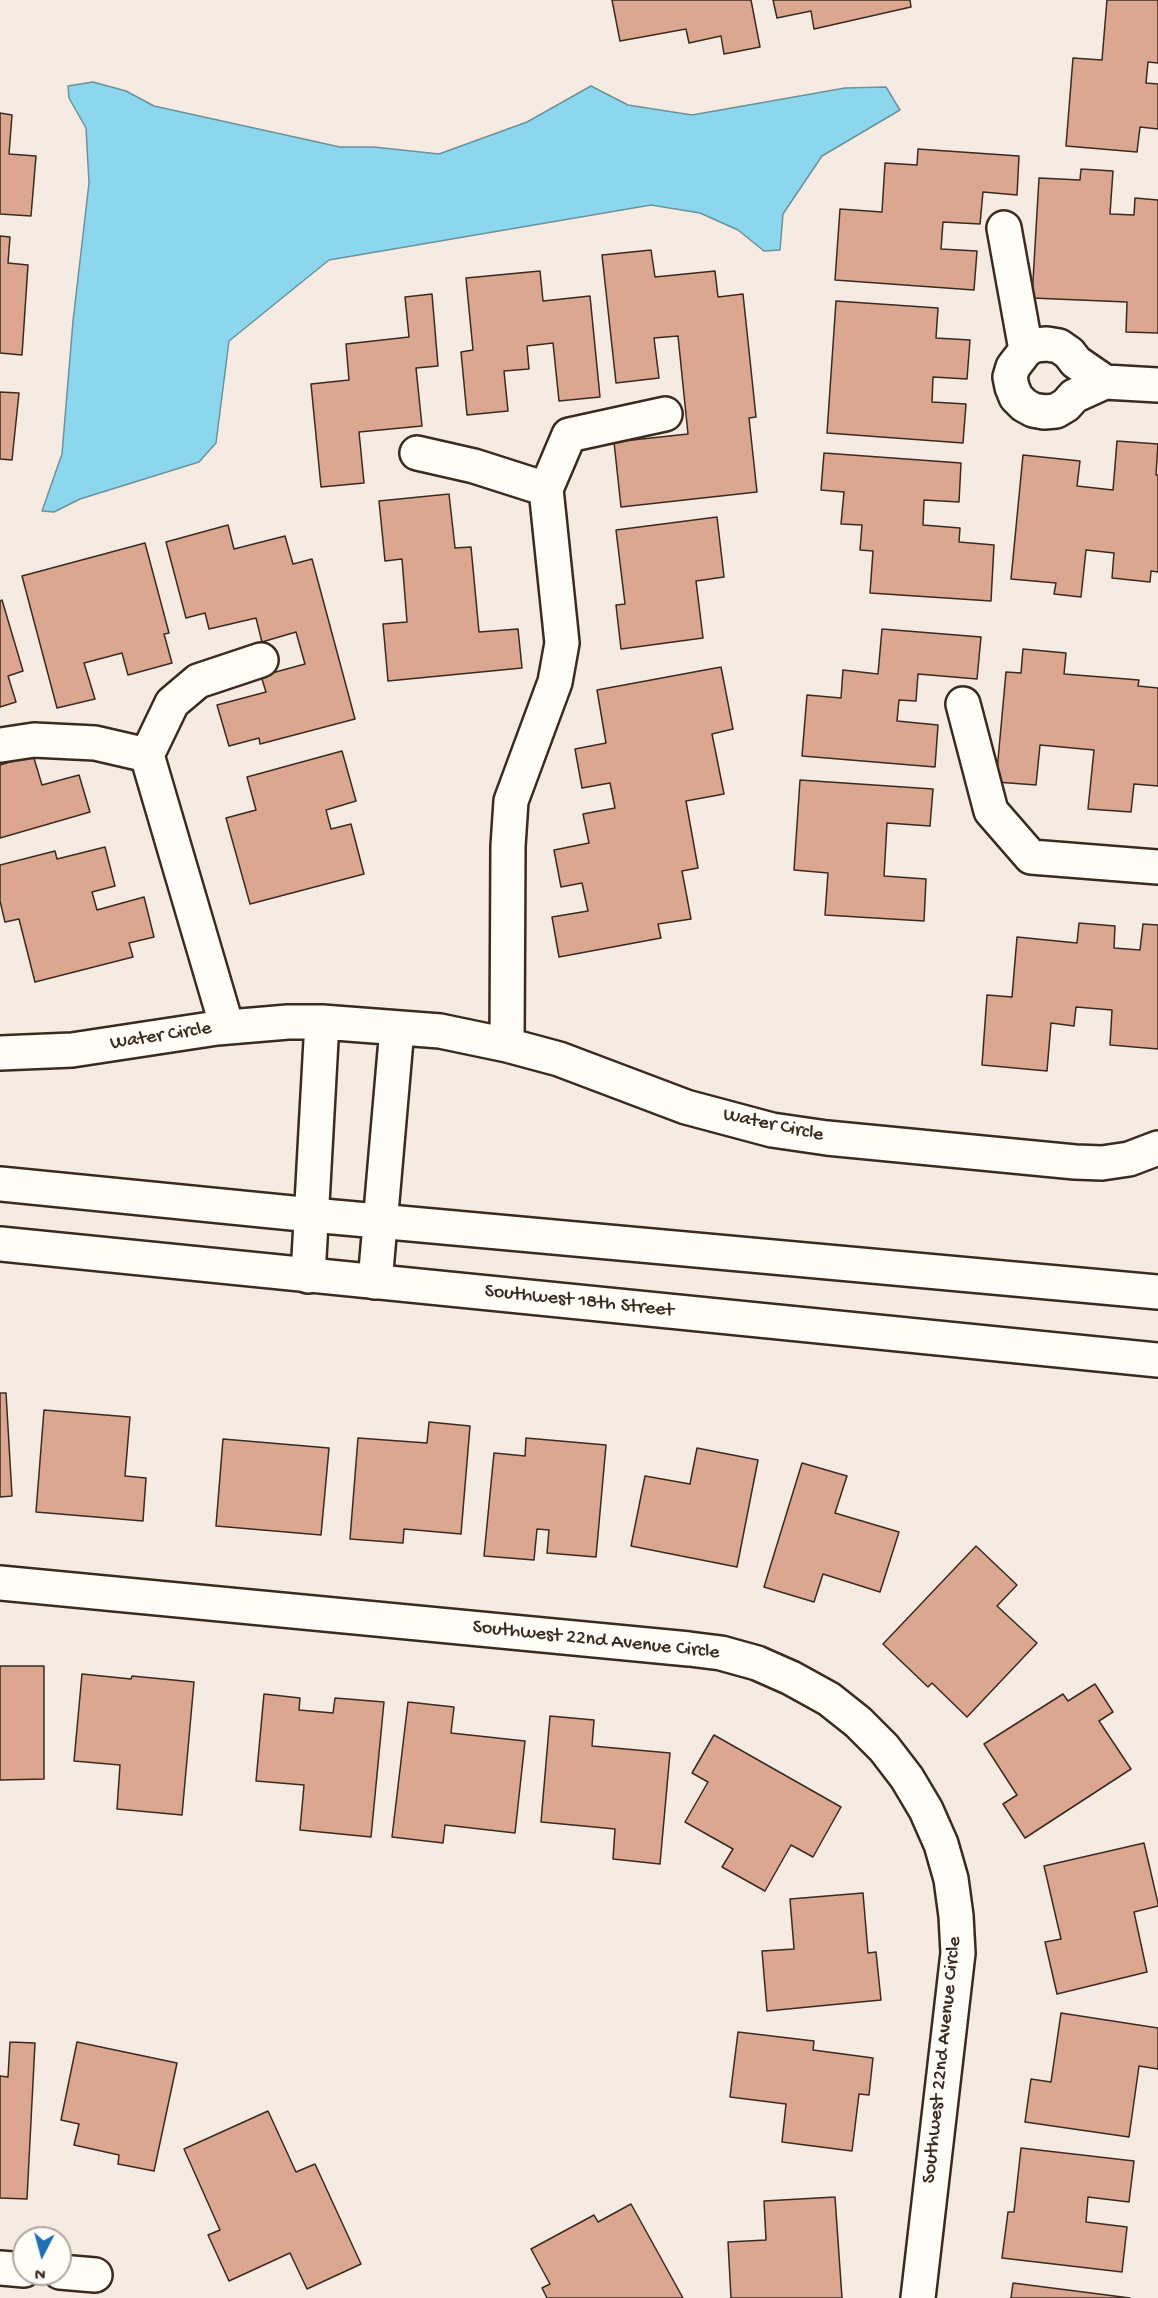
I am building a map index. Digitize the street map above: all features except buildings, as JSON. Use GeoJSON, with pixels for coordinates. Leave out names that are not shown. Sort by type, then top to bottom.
{"type":"FeatureCollection","features":[{"type":"Feature","properties":{"kind":"street"},"geometry":{"type":"LineString","coordinates":[[1004,228],[1026,350]]}},
{"type":"Feature","properties":{"kind":"street"},"geometry":{"type":"LineString","coordinates":[[1105,382],[1076,362],[1069,352],[1059,346],[1047,344],[1035,345],[1026,350],[1013,367],[1011,377],[1016,397],[1033,410],[1044,412],[1056,411],[1074,396],[1105,382],[1158,385]]}},
{"type":"Feature","properties":{"kind":"street"},"geometry":{"type":"LineString","coordinates":[[507,1045],[508,846],[511,801],[555,682],[562,643],[546,489],[569,435],[665,414]]}},
{"type":"Feature","properties":{"kind":"street"},"geometry":{"type":"LineString","coordinates":[[417,453],[474,466],[546,489]]}},
{"type":"Feature","properties":{"kind":"street"},"geometry":{"type":"LineString","coordinates":[[227,1027],[147,755],[172,703],[198,681],[261,660]]}},
{"type":"Feature","properties":{"kind":"street"},"geometry":{"type":"LineString","coordinates":[[963,704],[991,811],[1030,856],[1158,867]]}},
{"type":"Feature","properties":{"kind":"street"},"geometry":{"type":"LineString","coordinates":[[1,745],[34,740],[95,744],[147,755]]}},
{"type":"Feature","properties":{"kind":"street","name":"Water Circle"},"geometry":{"type":"LineString","coordinates":[[0,1053],[72,1050],[227,1027],[288,1022],[322,1022],[397,1028],[441,1032],[507,1045],[559,1059],[686,1107],[772,1130],[827,1138],[1075,1162],[1102,1163],[1129,1158],[1158,1148]]}},
{"type":"Feature","properties":{"kind":"street"},"geometry":{"type":"LineString","coordinates":[[308,1276],[322,1022]]}},
{"type":"Feature","properties":{"kind":"street"},"geometry":{"type":"LineString","coordinates":[[375,1282],[397,1028]]}},
{"type":"Feature","properties":{"kind":"street"},"geometry":{"type":"LineString","coordinates":[[0,1184],[312,1215],[1158,1292]]}},
{"type":"Feature","properties":{"kind":"street","name":"Southwest 18th Street"},"geometry":{"type":"LineString","coordinates":[[0,1244],[1158,1360]]}},
{"type":"Feature","properties":{"kind":"street","name":"Southwest 22nd Avenue Circle"},"geometry":{"type":"LineString","coordinates":[[0,1583],[689,1648],[721,1653],[757,1663],[791,1677],[829,1699],[858,1722],[884,1748],[907,1778],[926,1810],[951,1880],[958,1953],[918,2298]]}},
{"type":"Feature","properties":{"kind":"street"},"geometry":{"type":"LineString","coordinates":[[72,2273],[95,2275]]}},
{"type":"Feature","properties":{"kind":"water"},"geometry":{"type":"Polygon","coordinates":[[[93,82],[126,91],[154,106],[340,147],[374,147],[439,154],[527,122],[591,86],[628,105],[692,115],[845,88],[886,87],[900,110],[822,156],[783,214],[780,250],[764,251],[738,230],[700,213],[651,205],[329,260],[229,341],[216,443],[199,462],[80,499],[54,512],[42,511],[62,454],[73,321],[89,183],[86,128],[69,98],[68,86],[93,82]]]}}]}
